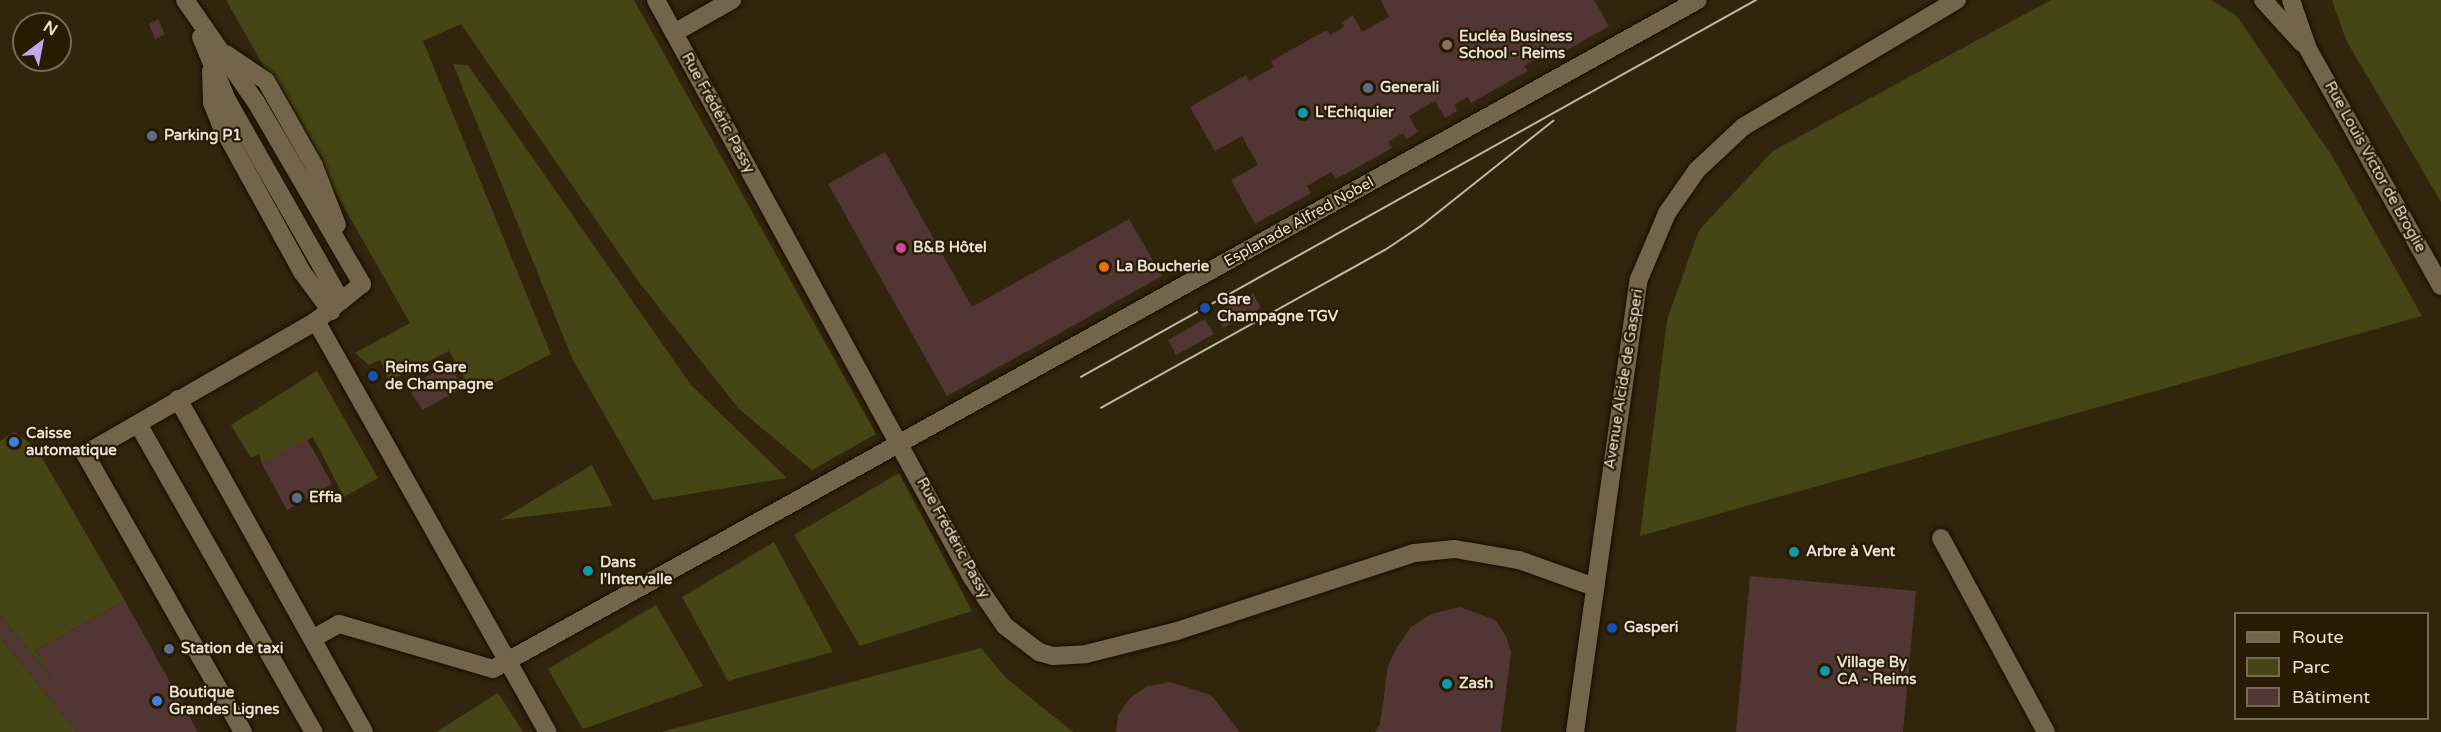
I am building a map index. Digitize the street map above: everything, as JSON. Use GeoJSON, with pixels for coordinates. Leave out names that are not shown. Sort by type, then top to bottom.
{"type":"FeatureCollection","features":[{"type":"Feature","properties":{"kind":"street"},"geometry":{"type":"LineString","coordinates":[[185,0],[216,55],[256,102],[362,284],[329,311],[84,454],[243,732]]}},
{"type":"Feature","properties":{"kind":"street","name":"Rue Frédéric Passy"},"geometry":{"type":"LineString","coordinates":[[656,0],[972,578],[1005,626],[1039,652],[1053,656],[1086,654],[1177,631],[1414,553],[1455,549],[1519,560],[1594,587]]}},
{"type":"Feature","properties":{"kind":"street"},"geometry":{"type":"LineString","coordinates":[[674,33],[732,0]]}},
{"type":"Feature","properties":{"kind":"street","name":"Esplanade Alfred Nobel"},"geometry":{"type":"LineString","coordinates":[[312,639],[339,624],[493,669],[1698,0]]}},
{"type":"Feature","properties":{"kind":"street","name":"Avenue Alcide de Gasperi"},"geometry":{"type":"LineString","coordinates":[[1575,732],[1639,279],[1667,213],[1697,170],[1743,127],[1957,0]]}},
{"type":"Feature","properties":{"kind":"street","name":"Rue Louis Victor de Broglie"},"geometry":{"type":"LineString","coordinates":[[2263,0],[2308,49]]}},
{"type":"Feature","properties":{"kind":"street","name":"Rue Louis Victor de Broglie"},"geometry":{"type":"LineString","coordinates":[[2291,0],[2308,49],[2441,286]]}},
{"type":"Feature","properties":{"kind":"street"},"geometry":{"type":"LineString","coordinates":[[216,55],[227,100],[329,311],[548,732]]}},
{"type":"Feature","properties":{"kind":"street"},"geometry":{"type":"LineString","coordinates":[[178,399],[364,732]]}},
{"type":"Feature","properties":{"kind":"street"},"geometry":{"type":"LineString","coordinates":[[138,424],[314,732]]}},
{"type":"Feature","properties":{"kind":"street"},"geometry":{"type":"LineString","coordinates":[[1941,538],[2046,732]]}},
{"type":"Feature","properties":{"kind":"green space"},"geometry":{"type":"Polygon","coordinates":[[[226,0],[634,0],[876,434],[812,470],[739,409],[638,281],[461,24],[423,41],[551,354],[473,394],[449,351],[389,381],[380,360],[369,365],[355,353],[410,323],[226,0]]]}},
{"type":"Feature","properties":{"kind":"green space"},"geometry":{"type":"Polygon","coordinates":[[[2051,0],[2211,0],[2237,16],[2334,159],[2422,316],[1640,536],[1667,320],[1699,230],[1773,151],[2051,0]]]}},
{"type":"Feature","properties":{"kind":"green space"},"geometry":{"type":"Polygon","coordinates":[[[2332,0],[2441,0],[2441,202],[2346,40],[2332,0]]]}},
{"type":"Feature","properties":{"kind":"green space"},"geometry":{"type":"Polygon","coordinates":[[[453,64],[468,65],[691,385],[787,478],[653,500],[572,358],[453,64]]]}},
{"type":"Feature","properties":{"kind":"green space"},"geometry":{"type":"Polygon","coordinates":[[[317,371],[378,478],[344,497],[313,437],[262,464],[259,454],[251,458],[231,425],[317,371]]]}},
{"type":"Feature","properties":{"kind":"green space"},"geometry":{"type":"Polygon","coordinates":[[[15,432],[37,449],[125,601],[36,650],[52,679],[0,615],[0,441],[15,432]]]}},
{"type":"Feature","properties":{"kind":"green space"},"geometry":{"type":"Polygon","coordinates":[[[592,465],[613,506],[500,520],[592,465]]]}},
{"type":"Feature","properties":{"kind":"green space"},"geometry":{"type":"Polygon","coordinates":[[[899,473],[972,611],[860,646],[794,535],[899,473]]]}},
{"type":"Feature","properties":{"kind":"green space"},"geometry":{"type":"Polygon","coordinates":[[[774,542],[833,652],[728,681],[682,597],[774,542]]]}},
{"type":"Feature","properties":{"kind":"green space"},"geometry":{"type":"Polygon","coordinates":[[[656,605],[703,686],[583,729],[548,669],[656,605]]]}},
{"type":"Feature","properties":{"kind":"green space"},"geometry":{"type":"Polygon","coordinates":[[[0,637],[77,732],[0,732],[0,637]]]}},
{"type":"Feature","properties":{"kind":"green space"},"geometry":{"type":"Polygon","coordinates":[[[981,648],[1006,678],[1073,732],[661,732],[981,648]]]}},
{"type":"Feature","properties":{"kind":"green space"},"geometry":{"type":"Polygon","coordinates":[[[498,693],[523,732],[436,732],[498,693]]]}},
{"type":"Feature","properties":{"kind":"building","name":"L'Echiquier"},"geometry":{"type":"Polygon","coordinates":[[[1381,0],[1594,0],[1609,26],[1553,58],[1549,51],[1524,66],[1528,71],[1471,103],[1468,97],[1454,105],[1457,111],[1445,118],[1435,101],[1409,116],[1418,132],[1406,139],[1403,133],[1388,142],[1392,148],[1336,179],[1331,172],[1307,186],[1311,193],[1255,224],[1231,180],[1258,165],[1242,136],[1215,151],[1190,107],[1246,75],[1249,81],[1274,67],[1271,61],[1327,30],[1330,35],[1344,27],[1342,22],[1353,15],[1362,32],[1389,17],[1381,0]]]}},
{"type":"Feature","properties":{"kind":"building"},"geometry":{"type":"Polygon","coordinates":[[[158,19],[165,34],[155,39],[149,24],[158,19]]]}},
{"type":"Feature","properties":{"kind":"building","name":"B&B Hôtel"},"geometry":{"type":"Polygon","coordinates":[[[885,152],[972,307],[1129,219],[1162,276],[947,396],[828,184],[885,152]]]}},
{"type":"Feature","properties":{"kind":"building"},"geometry":{"type":"Polygon","coordinates":[[[1253,293],[1261,308],[1223,328],[1215,313],[1253,293]]]}},
{"type":"Feature","properties":{"kind":"building"},"geometry":{"type":"Polygon","coordinates":[[[1205,319],[1214,334],[1176,355],[1168,340],[1205,319]]]}},
{"type":"Feature","properties":{"kind":"building"},"geometry":{"type":"Polygon","coordinates":[[[449,364],[463,388],[422,410],[408,387],[449,364]]]}},
{"type":"Feature","properties":{"kind":"building","name":"Caisse automatique"},"geometry":{"type":"Polygon","coordinates":[[[15,432],[23,447],[14,452],[5,437],[15,432]]]}},
{"type":"Feature","properties":{"kind":"building"},"geometry":{"type":"Polygon","coordinates":[[[307,439],[332,484],[287,510],[262,464],[307,439]]]}},
{"type":"Feature","properties":{"kind":"building","name":"Village By CA - Reims"},"geometry":{"type":"Polygon","coordinates":[[[1750,576],[1916,591],[1903,732],[1736,732],[1750,576]]]}},
{"type":"Feature","properties":{"kind":"building"},"geometry":{"type":"Polygon","coordinates":[[[125,601],[198,732],[77,732],[0,637],[0,615],[52,679],[36,650],[125,601]]]}},
{"type":"Feature","properties":{"kind":"building","name":"Zash"},"geometry":{"type":"Polygon","coordinates":[[[1460,607],[1495,620],[1506,636],[1511,652],[1501,732],[1375,732],[1380,724],[1388,666],[1397,647],[1411,627],[1431,614],[1460,607]]]}},
{"type":"Feature","properties":{"kind":"building"},"geometry":{"type":"Polygon","coordinates":[[[1170,682],[1211,695],[1240,732],[1116,732],[1118,715],[1131,697],[1148,686],[1170,682]]]}},
{"type":"Feature","properties":{"kind":"tram line"},"geometry":{"type":"LineString","coordinates":[[1081,377],[1756,0]]}},
{"type":"Feature","properties":{"kind":"tram line"},"geometry":{"type":"LineString","coordinates":[[1101,408],[1385,250],[1421,226],[1553,121]]}},
{"type":"Feature","properties":{"kind":"place","name":"Eucléa Business School - Reims"},"geometry":{"type":"Point","coordinates":[1447,45]}},
{"type":"Feature","properties":{"kind":"place","name":"Generali"},"geometry":{"type":"Point","coordinates":[1368,88]}},
{"type":"Feature","properties":{"kind":"place","name":"L'Echiquier"},"geometry":{"type":"Point","coordinates":[1303,113]}},
{"type":"Feature","properties":{"kind":"place","name":"Parking P1"},"geometry":{"type":"Point","coordinates":[152,136]}},
{"type":"Feature","properties":{"kind":"place","name":"B&B Hôtel"},"geometry":{"type":"Point","coordinates":[901,248]}},
{"type":"Feature","properties":{"kind":"place","name":"La Boucherie"},"geometry":{"type":"Point","coordinates":[1104,267]}},
{"type":"Feature","properties":{"kind":"place","name":"Gare Champagne TGV"},"geometry":{"type":"Point","coordinates":[1205,308]}},
{"type":"Feature","properties":{"kind":"place","name":"Reims Gare de Champagne"},"geometry":{"type":"Point","coordinates":[373,376]}},
{"type":"Feature","properties":{"kind":"place","name":"Caisse automatique"},"geometry":{"type":"Point","coordinates":[14,442]}},
{"type":"Feature","properties":{"kind":"place","name":"Effia"},"geometry":{"type":"Point","coordinates":[297,498]}},
{"type":"Feature","properties":{"kind":"place","name":"Arbre à Vent"},"geometry":{"type":"Point","coordinates":[1794,552]}},
{"type":"Feature","properties":{"kind":"place","name":"Dans l'Intervalle"},"geometry":{"type":"Point","coordinates":[588,571]}},
{"type":"Feature","properties":{"kind":"place","name":"Gasperi"},"geometry":{"type":"Point","coordinates":[1612,628]}},
{"type":"Feature","properties":{"kind":"place","name":"Station de taxi"},"geometry":{"type":"Point","coordinates":[169,649]}},
{"type":"Feature","properties":{"kind":"place","name":"Village By CA - Reims"},"geometry":{"type":"Point","coordinates":[1825,671]}},
{"type":"Feature","properties":{"kind":"place","name":"Zash"},"geometry":{"type":"Point","coordinates":[1447,684]}},
{"type":"Feature","properties":{"kind":"place","name":"Boutique Grandes Lignes"},"geometry":{"type":"Point","coordinates":[157,701]}}]}
